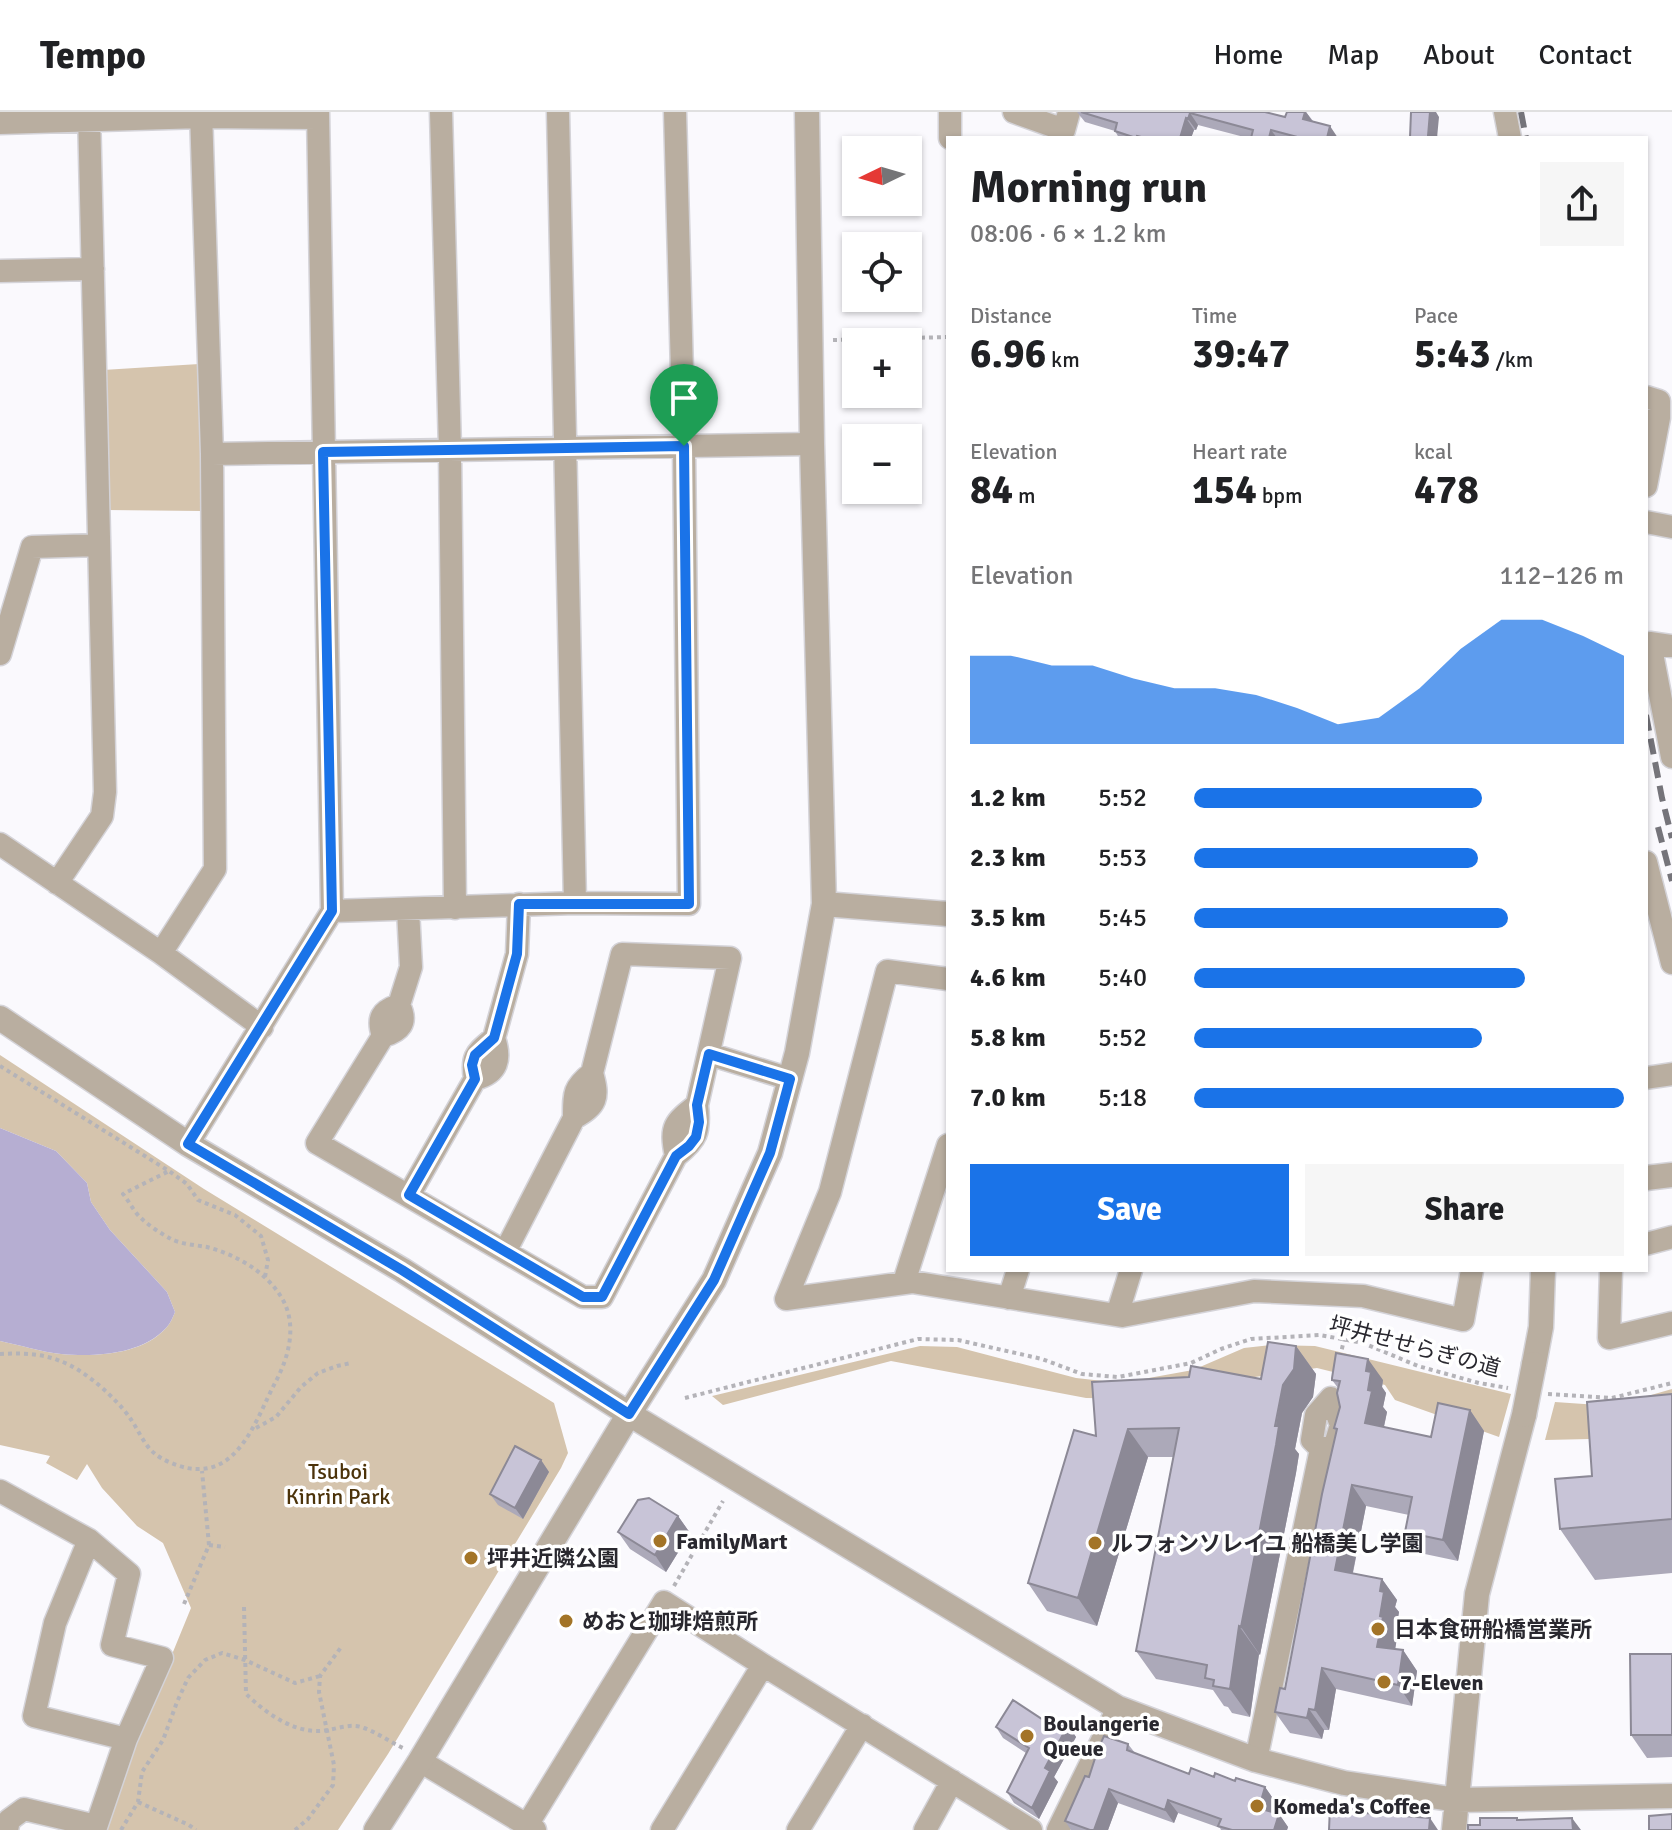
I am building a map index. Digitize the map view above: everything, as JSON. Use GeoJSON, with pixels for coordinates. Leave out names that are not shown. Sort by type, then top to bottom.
{"type":"FeatureCollection","features":[{"type":"Feature","properties":{"kind":"street"},"geometry":{"type":"LineString","coordinates":[[441,112],[450,450],[455,908]]}},
{"type":"Feature","properties":{"kind":"street"},"geometry":{"type":"LineString","coordinates":[[558,112],[575,903]]}},
{"type":"Feature","properties":{"kind":"street"},"geometry":{"type":"LineString","coordinates":[[332,911],[519,904],[689,904],[684,446],[675,112]]}},
{"type":"Feature","properties":{"kind":"street"},"geometry":{"type":"LineString","coordinates":[[376,1830],[412,1754],[714,1280],[770,1153],[797,1053],[824,904],[807,112]]}},
{"type":"Feature","properties":{"kind":"street"},"geometry":{"type":"LineString","coordinates":[[950,112],[950,136]]}},
{"type":"Feature","properties":{"kind":"street"},"geometry":{"type":"LineString","coordinates":[[1014,112],[1069,129]]}},
{"type":"Feature","properties":{"kind":"street"},"geometry":{"type":"LineString","coordinates":[[1505,112],[1510,136]]}},
{"type":"Feature","properties":{"kind":"street"},"geometry":{"type":"LineString","coordinates":[[161,953],[215,869],[212,454],[202,114]]}},
{"type":"Feature","properties":{"kind":"street"},"geometry":{"type":"LineString","coordinates":[[0,123],[89,116],[318,115],[332,911],[188,1144]]}},
{"type":"Feature","properties":{"kind":"street"},"geometry":{"type":"LineString","coordinates":[[57,883],[102,816],[105,792],[89,116]]}},
{"type":"Feature","properties":{"kind":"street"},"geometry":{"type":"LineString","coordinates":[[0,271],[93,269]]}},
{"type":"Feature","properties":{"kind":"street"},"geometry":{"type":"LineString","coordinates":[[1648,398],[1659,401],[1666,420],[1648,479]]}},
{"type":"Feature","properties":{"kind":"street"},"geometry":{"type":"LineString","coordinates":[[212,454],[812,444]]}},
{"type":"Feature","properties":{"kind":"street"},"geometry":{"type":"LineString","coordinates":[[1648,522],[1672,527]]}},
{"type":"Feature","properties":{"kind":"street"},"geometry":{"type":"LineString","coordinates":[[0,654],[32,547],[99,545]]}},
{"type":"Feature","properties":{"kind":"street"},"geometry":{"type":"LineString","coordinates":[[1672,646],[1650,643],[1672,757]]}},
{"type":"Feature","properties":{"kind":"street"},"geometry":{"type":"LineString","coordinates":[[0,844],[161,953],[262,1027]]}},
{"type":"Feature","properties":{"kind":"street"},"geometry":{"type":"LineString","coordinates":[[1648,870],[1672,963]]}},
{"type":"Feature","properties":{"kind":"street"},"geometry":{"type":"LineString","coordinates":[[409,1195],[475,1079],[472,1065],[475,1055],[494,1038],[517,954],[519,904]]}},
{"type":"Feature","properties":{"kind":"street"},"geometry":{"type":"LineString","coordinates":[[824,904],[946,914]]}},
{"type":"Feature","properties":{"kind":"street"},"geometry":{"type":"LineString","coordinates":[[408,909],[411,967],[399,1005],[381,1016],[379,1025],[383,1036],[317,1143],[409,1195],[505,1252],[583,1297],[602,1297],[676,1156],[673,1129],[681,1117],[697,1105],[730,958],[622,954],[592,1073],[574,1092],[574,1118],[505,1252]]}},
{"type":"Feature","properties":{"kind":"street"},"geometry":{"type":"LineString","coordinates":[[946,979],[887,971],[830,1192],[786,1299],[912,1282],[1122,1316],[1258,1280],[1363,1296],[1463,1320],[1472,1272]]}},
{"type":"Feature","properties":{"kind":"street"},"geometry":{"type":"LineString","coordinates":[[0,1018],[188,1144],[402,1270],[629,1414],[1118,1708],[1256,1760],[1344,1783],[1457,1800],[1672,1796]]}},
{"type":"Feature","properties":{"kind":"street"},"geometry":{"type":"LineString","coordinates":[[709,1054],[790,1079]]}},
{"type":"Feature","properties":{"kind":"street"},"geometry":{"type":"LineString","coordinates":[[1648,1078],[1672,1074]]}},
{"type":"Feature","properties":{"kind":"street"},"geometry":{"type":"LineString","coordinates":[[904,1282],[946,1151]]}},
{"type":"Feature","properties":{"kind":"street"},"geometry":{"type":"LineString","coordinates":[[1648,1178],[1672,1175]]}},
{"type":"Feature","properties":{"kind":"street"},"geometry":{"type":"LineString","coordinates":[[1648,1243],[1672,1237]]}},
{"type":"Feature","properties":{"kind":"street"},"geometry":{"type":"LineString","coordinates":[[1009,1298],[1017,1272]]}},
{"type":"Feature","properties":{"kind":"street"},"geometry":{"type":"LineString","coordinates":[[1117,1315],[1130,1272]]}},
{"type":"Feature","properties":{"kind":"street"},"geometry":{"type":"LineString","coordinates":[[1454,1830],[1477,1594],[1524,1415],[1541,1327],[1543,1272]]}},
{"type":"Feature","properties":{"kind":"street"},"geometry":{"type":"LineString","coordinates":[[1611,1272],[1609,1338],[1672,1323]]}},
{"type":"Feature","properties":{"kind":"street"},"geometry":{"type":"LineString","coordinates":[[1256,1760],[1321,1449],[1312,1440],[1316,1415],[1331,1398]]}},
{"type":"Feature","properties":{"kind":"street"},"geometry":{"type":"LineString","coordinates":[[0,1491],[89,1540],[129,1574],[112,1645],[162,1658],[126,1739],[96,1828],[24,1809],[9,1820],[7,1830]]}},
{"type":"Feature","properties":{"kind":"street"},"geometry":{"type":"LineString","coordinates":[[89,1540],[55,1623],[34,1716],[126,1739]]}},
{"type":"Feature","properties":{"kind":"street"},"geometry":{"type":"LineString","coordinates":[[412,1754],[528,1828],[664,1602],[1031,1830]]}},
{"type":"Feature","properties":{"kind":"street"},"geometry":{"type":"LineString","coordinates":[[662,1830],[763,1665]]}},
{"type":"Feature","properties":{"kind":"street"},"geometry":{"type":"LineString","coordinates":[[1058,1830],[1118,1708]]}},
{"type":"Feature","properties":{"kind":"street"},"geometry":{"type":"LineString","coordinates":[[798,1830],[862,1725]]}},
{"type":"Feature","properties":{"kind":"street"},"geometry":{"type":"LineString","coordinates":[[925,1830],[952,1781]]}},
{"type":"Feature","properties":{"kind":"path"},"geometry":{"type":"LineString","coordinates":[[833,340],[946,337]]}},
{"type":"Feature","properties":{"kind":"path"},"geometry":{"type":"LineString","coordinates":[[0,1066],[169,1171],[187,1184],[198,1200],[235,1215],[261,1236],[268,1260],[265,1277]]}},
{"type":"Feature","properties":{"kind":"path"},"geometry":{"type":"LineString","coordinates":[[0,1354],[25,1353],[61,1361],[113,1396],[154,1454],[178,1466],[202,1471],[222,1462],[240,1448],[254,1429],[285,1363],[291,1330],[285,1303],[265,1277],[234,1257],[174,1240],[141,1218],[123,1194],[169,1171]]}},
{"type":"Feature","properties":{"kind":"path","name":"坪井せせらぎの道"},"geometry":{"type":"LineString","coordinates":[[685,1398],[918,1339],[958,1340],[1042,1359],[1082,1374],[1118,1377],[1191,1363],[1251,1339],[1320,1335],[1363,1343],[1418,1366],[1479,1383],[1519,1390]]}},
{"type":"Feature","properties":{"kind":"path"},"geometry":{"type":"LineString","coordinates":[[1331,1398],[1344,1340]]}},
{"type":"Feature","properties":{"kind":"path"},"geometry":{"type":"LineString","coordinates":[[254,1429],[276,1417],[301,1387],[318,1373],[351,1363]]}},
{"type":"Feature","properties":{"kind":"path"},"geometry":{"type":"LineString","coordinates":[[1546,1394],[1612,1398],[1672,1383]]}},
{"type":"Feature","properties":{"kind":"path"},"geometry":{"type":"LineString","coordinates":[[184,1604],[209,1545],[202,1471]]}},
{"type":"Feature","properties":{"kind":"path"},"geometry":{"type":"LineString","coordinates":[[664,1602],[723,1501]]}},
{"type":"Feature","properties":{"kind":"path"},"geometry":{"type":"LineString","coordinates":[[209,1545],[225,1547]]}},
{"type":"Feature","properties":{"kind":"path"},"geometry":{"type":"LineString","coordinates":[[244,1607],[246,1694],[259,1706],[295,1728],[327,1731],[341,1726],[363,1727],[412,1754]]}},
{"type":"Feature","properties":{"kind":"path"},"geometry":{"type":"LineString","coordinates":[[295,1830],[308,1819],[333,1785],[334,1765],[319,1692],[320,1676],[342,1646]]}},
{"type":"Feature","properties":{"kind":"path"},"geometry":{"type":"LineString","coordinates":[[121,1830],[138,1802],[142,1772],[163,1740],[188,1678],[205,1660],[222,1653],[295,1683],[320,1676]]}},
{"type":"Feature","properties":{"kind":"path"},"geometry":{"type":"LineString","coordinates":[[138,1802],[196,1830]]}},
{"type":"Feature","properties":{"kind":"green space"},"geometry":{"type":"Polygon","coordinates":[[[199,364],[202,511],[107,510],[103,370],[199,364]]]}},
{"type":"Feature","properties":{"kind":"green space","name":"Tsuboi Kinrin Park"},"geometry":{"type":"Polygon","coordinates":[[[0,1055],[204,1189],[554,1403],[568,1453],[561,1468],[388,1754],[338,1830],[100,1830],[191,1608],[163,1543],[137,1526],[102,1488],[87,1464],[77,1480],[46,1463],[50,1456],[0,1445],[0,1341],[61,1354],[117,1352],[156,1337],[175,1312],[167,1292],[110,1230],[91,1202],[87,1183],[56,1151],[0,1128],[0,1055]]]}},
{"type":"Feature","properties":{"kind":"green space"},"geometry":{"type":"Polygon","coordinates":[[[920,1346],[957,1347],[1076,1378],[1121,1383],[1193,1370],[1244,1348],[1315,1346],[1511,1394],[1499,1437],[1395,1400],[1385,1385],[1317,1368],[1214,1383],[1149,1399],[1086,1398],[891,1361],[723,1405],[712,1396],[920,1346]]]}},
{"type":"Feature","properties":{"kind":"green space"},"geometry":{"type":"Polygon","coordinates":[[[1672,1389],[1672,1435],[1545,1440],[1555,1402],[1613,1406],[1672,1389]]]}},
{"type":"Feature","properties":{"kind":"shaded area"},"geometry":{"type":"Polygon","coordinates":[[[0,1128],[56,1151],[87,1183],[91,1202],[110,1230],[167,1292],[175,1312],[156,1337],[131,1349],[88,1355],[53,1353],[0,1341],[0,1128]]]}},
{"type":"Feature","properties":{"kind":"building"},"geometry":{"type":"Polygon","coordinates":[[[1081,112],[1265,112],[1285,117],[1287,112],[1305,112],[1303,119],[1330,126],[1328,136],[1294,136],[1271,130],[1270,136],[1252,136],[1253,130],[1190,113],[1181,136],[1130,136],[1115,131],[1117,123],[1081,112]]]}},
{"type":"Feature","properties":{"kind":"building"},"geometry":{"type":"Polygon","coordinates":[[[1411,112],[1430,112],[1428,136],[1410,136],[1411,112]]]}},
{"type":"Feature","properties":{"kind":"building"},"geometry":{"type":"Polygon","coordinates":[[[1268,1342],[1296,1346],[1294,1369],[1283,1385],[1275,1426],[1279,1426],[1276,1445],[1239,1626],[1230,1689],[1213,1686],[1214,1680],[1205,1678],[1207,1665],[1136,1651],[1179,1428],[1128,1429],[1078,1598],[1028,1583],[1074,1430],[1096,1436],[1092,1382],[1189,1377],[1191,1366],[1261,1379],[1268,1342]]]}},
{"type":"Feature","properties":{"kind":"building"},"geometry":{"type":"Polygon","coordinates":[[[1336,1353],[1368,1359],[1366,1371],[1371,1372],[1368,1390],[1372,1391],[1365,1423],[1431,1437],[1438,1403],[1470,1410],[1443,1540],[1405,1532],[1412,1497],[1352,1485],[1335,1570],[1382,1579],[1380,1591],[1384,1592],[1380,1616],[1383,1617],[1377,1647],[1403,1650],[1398,1685],[1322,1668],[1315,1710],[1309,1709],[1307,1718],[1275,1712],[1280,1688],[1285,1689],[1337,1429],[1334,1428],[1340,1407],[1337,1393],[1340,1381],[1332,1380],[1336,1353]]]}},
{"type":"Feature","properties":{"kind":"building"},"geometry":{"type":"Polygon","coordinates":[[[1672,1394],[1672,1519],[1560,1529],[1555,1479],[1592,1476],[1587,1402],[1672,1394]]]}},
{"type":"Feature","properties":{"kind":"building"},"geometry":{"type":"Polygon","coordinates":[[[515,1446],[541,1460],[515,1508],[490,1494],[515,1446]]]}},
{"type":"Feature","properties":{"kind":"building"},"geometry":{"type":"Polygon","coordinates":[[[649,1498],[678,1516],[655,1555],[618,1532],[638,1500],[649,1498]]]}},
{"type":"Feature","properties":{"kind":"building"},"geometry":{"type":"Polygon","coordinates":[[[1630,1654],[1672,1654],[1672,1735],[1631,1735],[1630,1654]]]}},
{"type":"Feature","properties":{"kind":"building"},"geometry":{"type":"Polygon","coordinates":[[[1013,1700],[1045,1721],[1049,1715],[1068,1725],[1045,1768],[1050,1771],[1032,1808],[1007,1792],[1029,1748],[996,1727],[1013,1700]]]}},
{"type":"Feature","properties":{"kind":"building"},"geometry":{"type":"Polygon","coordinates":[[[1104,1736],[1128,1744],[1127,1750],[1189,1774],[1191,1768],[1214,1777],[1215,1773],[1265,1787],[1261,1801],[1267,1802],[1265,1810],[1279,1814],[1274,1830],[1232,1830],[1218,1826],[1221,1819],[1168,1800],[1165,1810],[1109,1789],[1094,1830],[1065,1821],[1085,1776],[1089,1777],[1104,1736]]]}},
{"type":"Feature","properties":{"kind":"building"},"geometry":{"type":"Polygon","coordinates":[[[1330,1807],[1430,1818],[1429,1830],[1329,1830],[1330,1807]]]}},
{"type":"Feature","properties":{"kind":"building"},"geometry":{"type":"Polygon","coordinates":[[[1672,1814],[1672,1830],[1649,1830],[1649,1816],[1672,1814]]]}},
{"type":"Feature","properties":{"kind":"building"},"geometry":{"type":"Polygon","coordinates":[[[1480,1818],[1572,1818],[1573,1830],[1468,1830],[1468,1825],[1480,1825],[1480,1818]]]}},
{"type":"Feature","properties":{"kind":"railway"},"geometry":{"type":"LineString","coordinates":[[1521,112],[1526,136]]}},
{"type":"Feature","properties":{"kind":"railway"},"geometry":{"type":"LineString","coordinates":[[1648,725],[1672,838]]}},
{"type":"Feature","properties":{"kind":"railway"},"geometry":{"type":"LineString","coordinates":[[1658,827],[1672,881]]}},
{"type":"Feature","properties":{"kind":"place","name":"FamilyMart"},"geometry":{"type":"Point","coordinates":[660,1541]}},
{"type":"Feature","properties":{"kind":"place","name":"ルフォンソレイユ 船橋美し学園"},"geometry":{"type":"Point","coordinates":[1095,1543]}},
{"type":"Feature","properties":{"kind":"place","name":"坪井近隣公園"},"geometry":{"type":"Point","coordinates":[471,1558]}},
{"type":"Feature","properties":{"kind":"place","name":"めおと珈琲焙煎所"},"geometry":{"type":"Point","coordinates":[566,1621]}},
{"type":"Feature","properties":{"kind":"place","name":"日本食研船橋営業所"},"geometry":{"type":"Point","coordinates":[1378,1629]}},
{"type":"Feature","properties":{"kind":"place","name":"7-Eleven"},"geometry":{"type":"Point","coordinates":[1384,1682]}},
{"type":"Feature","properties":{"kind":"place","name":"Boulangerie Queue"},"geometry":{"type":"Point","coordinates":[1027,1736]}},
{"type":"Feature","properties":{"kind":"place","name":"Komeda's Coffee"},"geometry":{"type":"Point","coordinates":[1257,1806]}},
{"type":"Feature","properties":{"kind":"route"},"geometry":{"type":"LineString","coordinates":[[684,446],[689,904],[519,904],[517,954],[494,1038],[475,1055],[472,1065],[475,1079],[409,1195],[583,1297],[602,1297],[676,1156],[696,1137],[699,1122],[697,1105],[709,1054],[790,1079],[770,1153],[714,1280],[629,1414],[402,1270],[188,1144],[332,911],[323,452],[684,446]]}}]}
